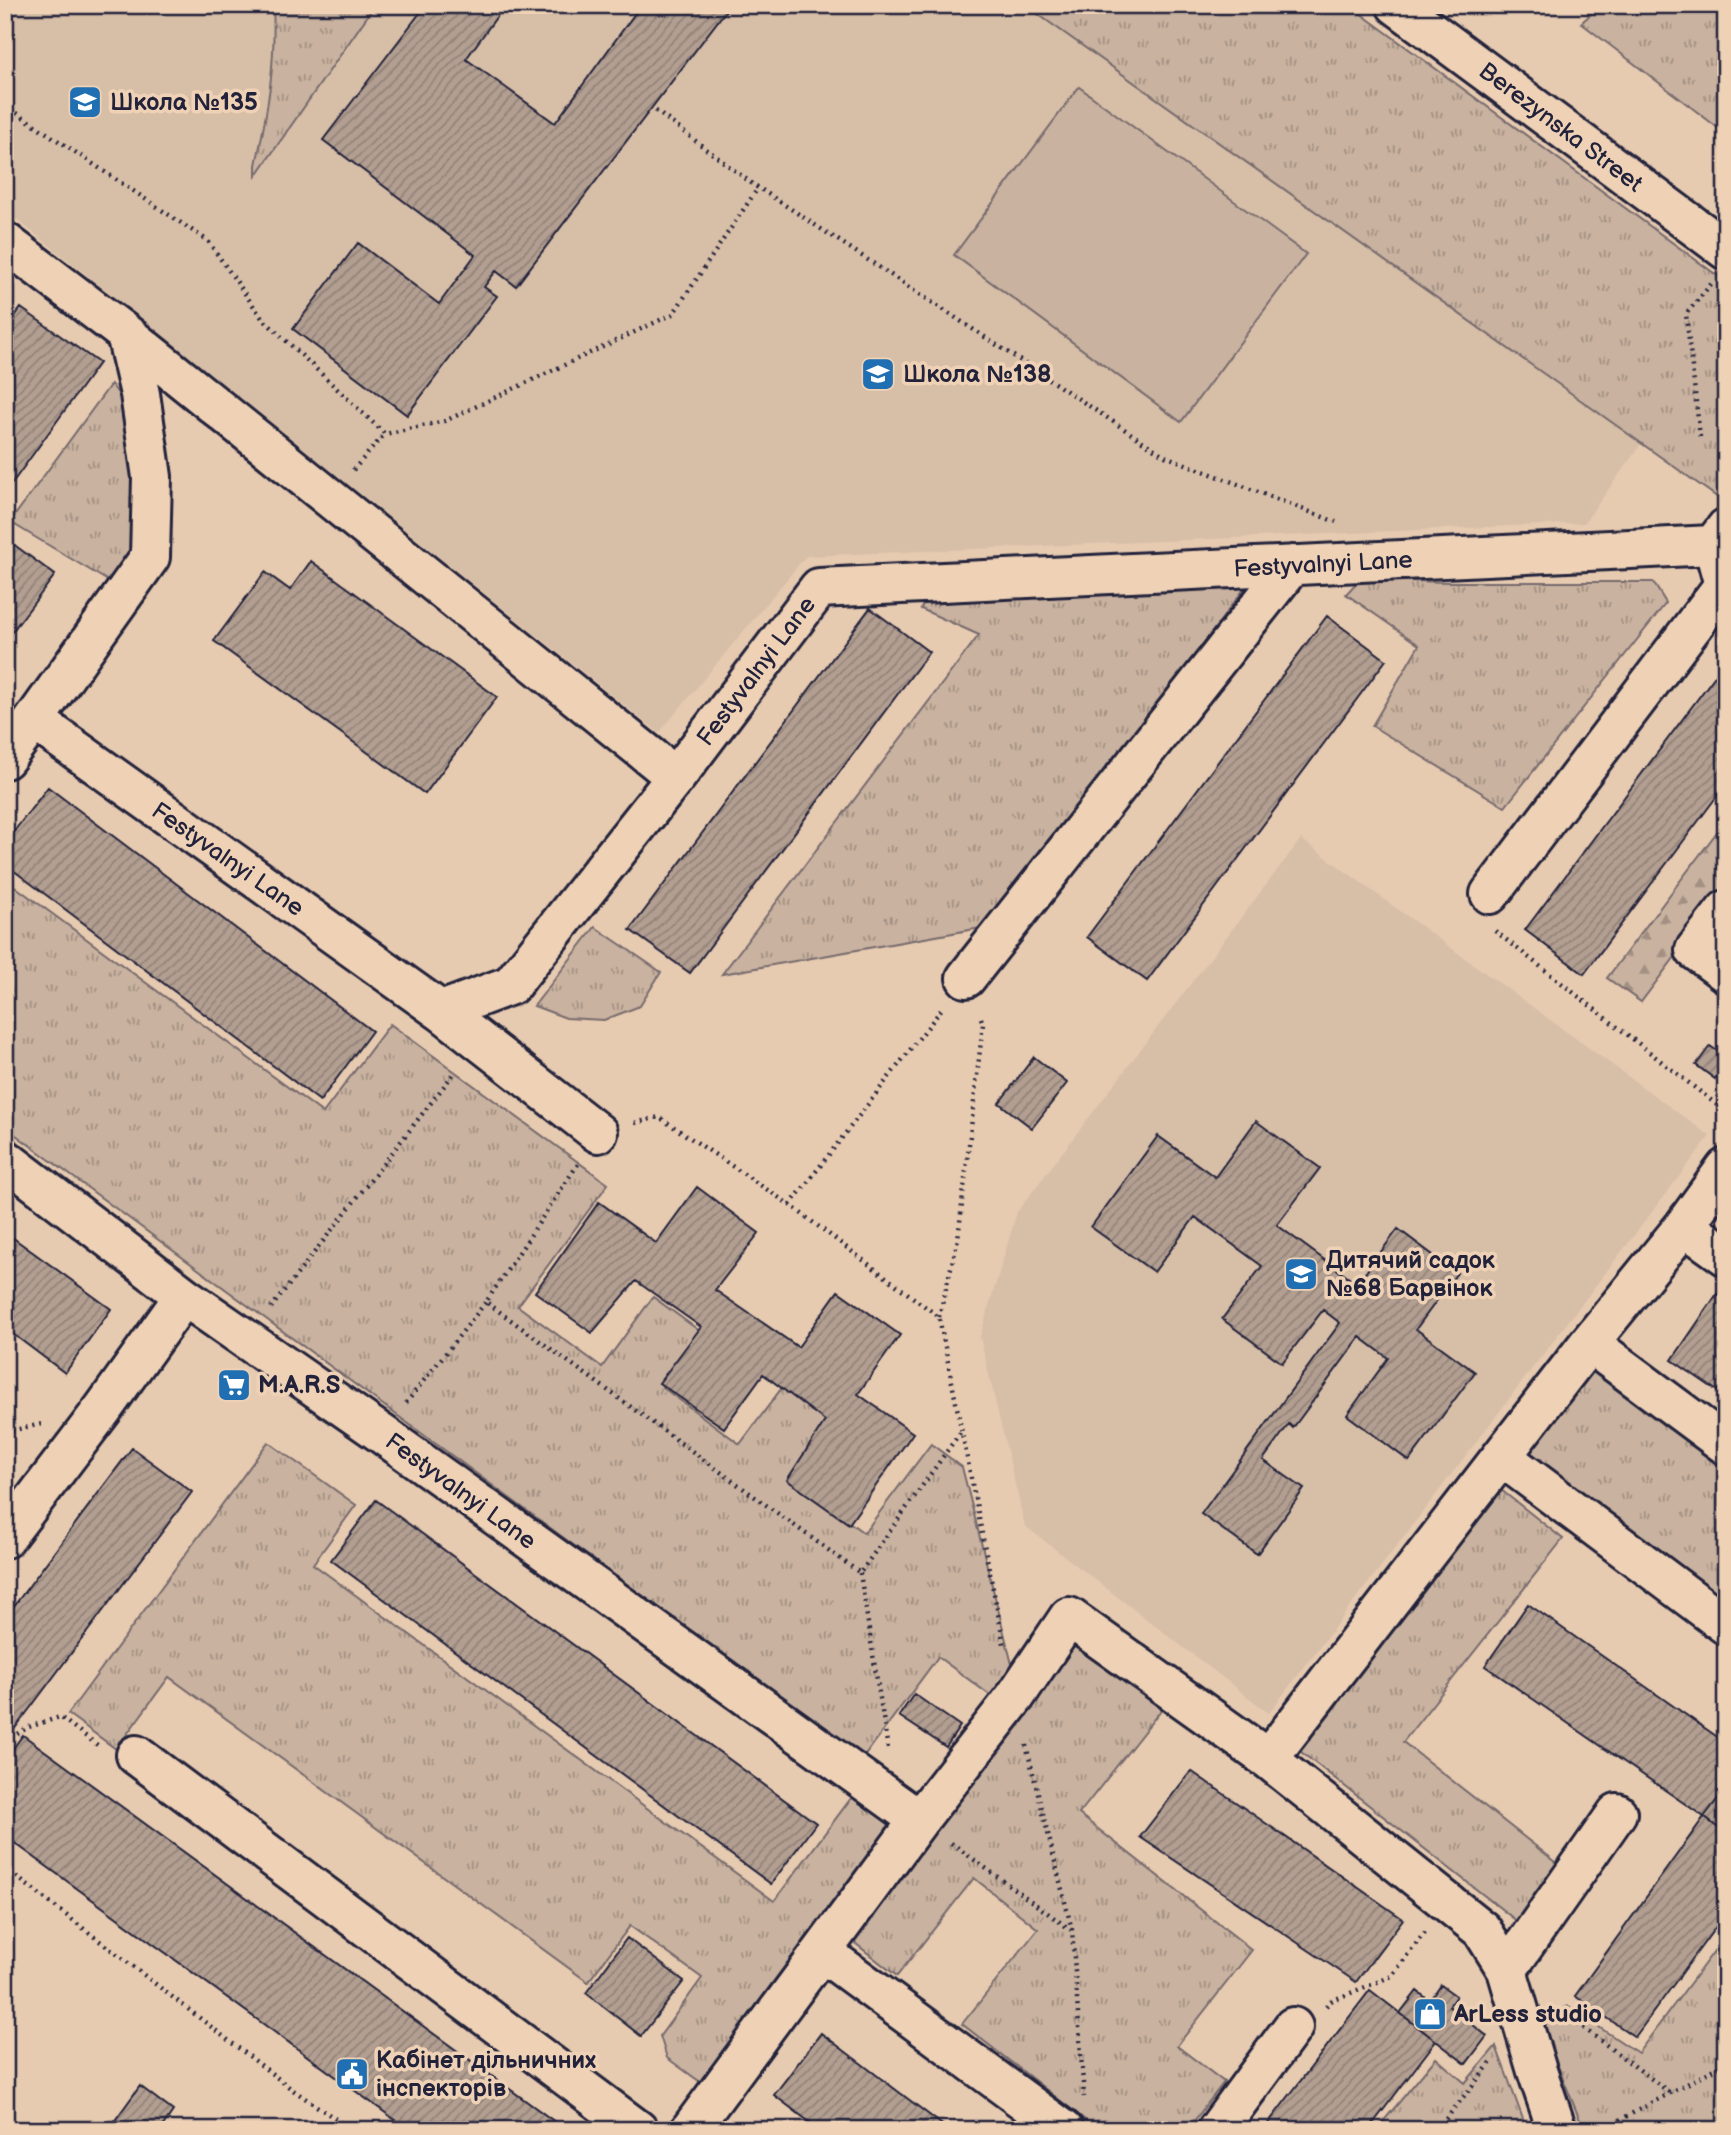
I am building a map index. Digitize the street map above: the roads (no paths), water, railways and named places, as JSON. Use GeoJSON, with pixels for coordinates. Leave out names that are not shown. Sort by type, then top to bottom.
{"type":"FeatureCollection","features":[{"type":"Feature","properties":{"kind":"street","name":"Berezynska Street"},"geometry":{"type":"LineString","coordinates":[[1396,5],[1722,263]]}},
{"type":"Feature","properties":{"kind":"street"},"geometry":{"type":"LineString","coordinates":[[5,242],[126,334],[676,777]]}},
{"type":"Feature","properties":{"kind":"street"},"geometry":{"type":"LineString","coordinates":[[5,759],[150,557],[152,477],[140,394],[126,334]]}},
{"type":"Feature","properties":{"kind":"street"},"geometry":{"type":"LineString","coordinates":[[1490,894],[1724,585],[1719,536]]}},
{"type":"Feature","properties":{"kind":"street","name":"Festyvalnyi Lane"},"geometry":{"type":"LineString","coordinates":[[34,720],[441,1011],[511,985],[676,777],[819,588],[1363,562],[1719,536]]}},
{"type":"Feature","properties":{"kind":"street"},"geometry":{"type":"LineString","coordinates":[[966,978],[1292,565]]}},
{"type":"Feature","properties":{"kind":"street"},"geometry":{"type":"LineString","coordinates":[[1726,910],[1695,950],[1726,973]]}},
{"type":"Feature","properties":{"kind":"street"},"geometry":{"type":"LineString","coordinates":[[441,1011],[598,1133]]}},
{"type":"Feature","properties":{"kind":"street","name":"Festyvalnyi Lane"},"geometry":{"type":"LineString","coordinates":[[5,1159],[184,1296],[382,1434],[908,1812]]}},
{"type":"Feature","properties":{"kind":"street"},"geometry":{"type":"LineString","coordinates":[[1268,1759],[1589,1343],[1684,1226],[1726,1168]]}},
{"type":"Feature","properties":{"kind":"street"},"geometry":{"type":"LineString","coordinates":[[1684,1226],[1726,1256]]}},
{"type":"Feature","properties":{"kind":"street"},"geometry":{"type":"LineString","coordinates":[[5,1538],[184,1296]]}},
{"type":"Feature","properties":{"kind":"street"},"geometry":{"type":"LineString","coordinates":[[1589,1343],[1726,1445]]}},
{"type":"Feature","properties":{"kind":"street"},"geometry":{"type":"LineString","coordinates":[[1502,1457],[1726,1625]]}},
{"type":"Feature","properties":{"kind":"street"},"geometry":{"type":"LineString","coordinates":[[690,2130],[822,1952],[908,1812],[1015,1698],[1069,1618],[1268,1759],[1482,1930],[1507,1969],[1536,2071],[1557,2130]]}},
{"type":"Feature","properties":{"kind":"street"},"geometry":{"type":"LineString","coordinates":[[136,1755],[638,2130]]}},
{"type":"Feature","properties":{"kind":"street"},"geometry":{"type":"LineString","coordinates":[[1507,1969],[1617,1813]]}},
{"type":"Feature","properties":{"kind":"street"},"geometry":{"type":"LineString","coordinates":[[822,1952],[1074,2116]]}},
{"type":"Feature","properties":{"kind":"street"},"geometry":{"type":"LineString","coordinates":[[1217,2130],[1293,2027]]}},
{"type":"Feature","properties":{"kind":"place","name":"Школа №135"},"geometry":{"type":"Point","coordinates":[85,102]}},
{"type":"Feature","properties":{"kind":"place","name":"Школа №138"},"geometry":{"type":"Point","coordinates":[878,374]}},
{"type":"Feature","properties":{"kind":"place","name":"Дитячий садок №68 Барвінок"},"geometry":{"type":"Point","coordinates":[1301,1274]}},
{"type":"Feature","properties":{"kind":"place","name":"M.A.R.S"},"geometry":{"type":"Point","coordinates":[234,1385]}},
{"type":"Feature","properties":{"kind":"place","name":"ArLess studio"},"geometry":{"type":"Point","coordinates":[1430,2014]}},
{"type":"Feature","properties":{"kind":"place","name":"Кабінет дільничних інспекторів"},"geometry":{"type":"Point","coordinates":[352,2074]}}]}
